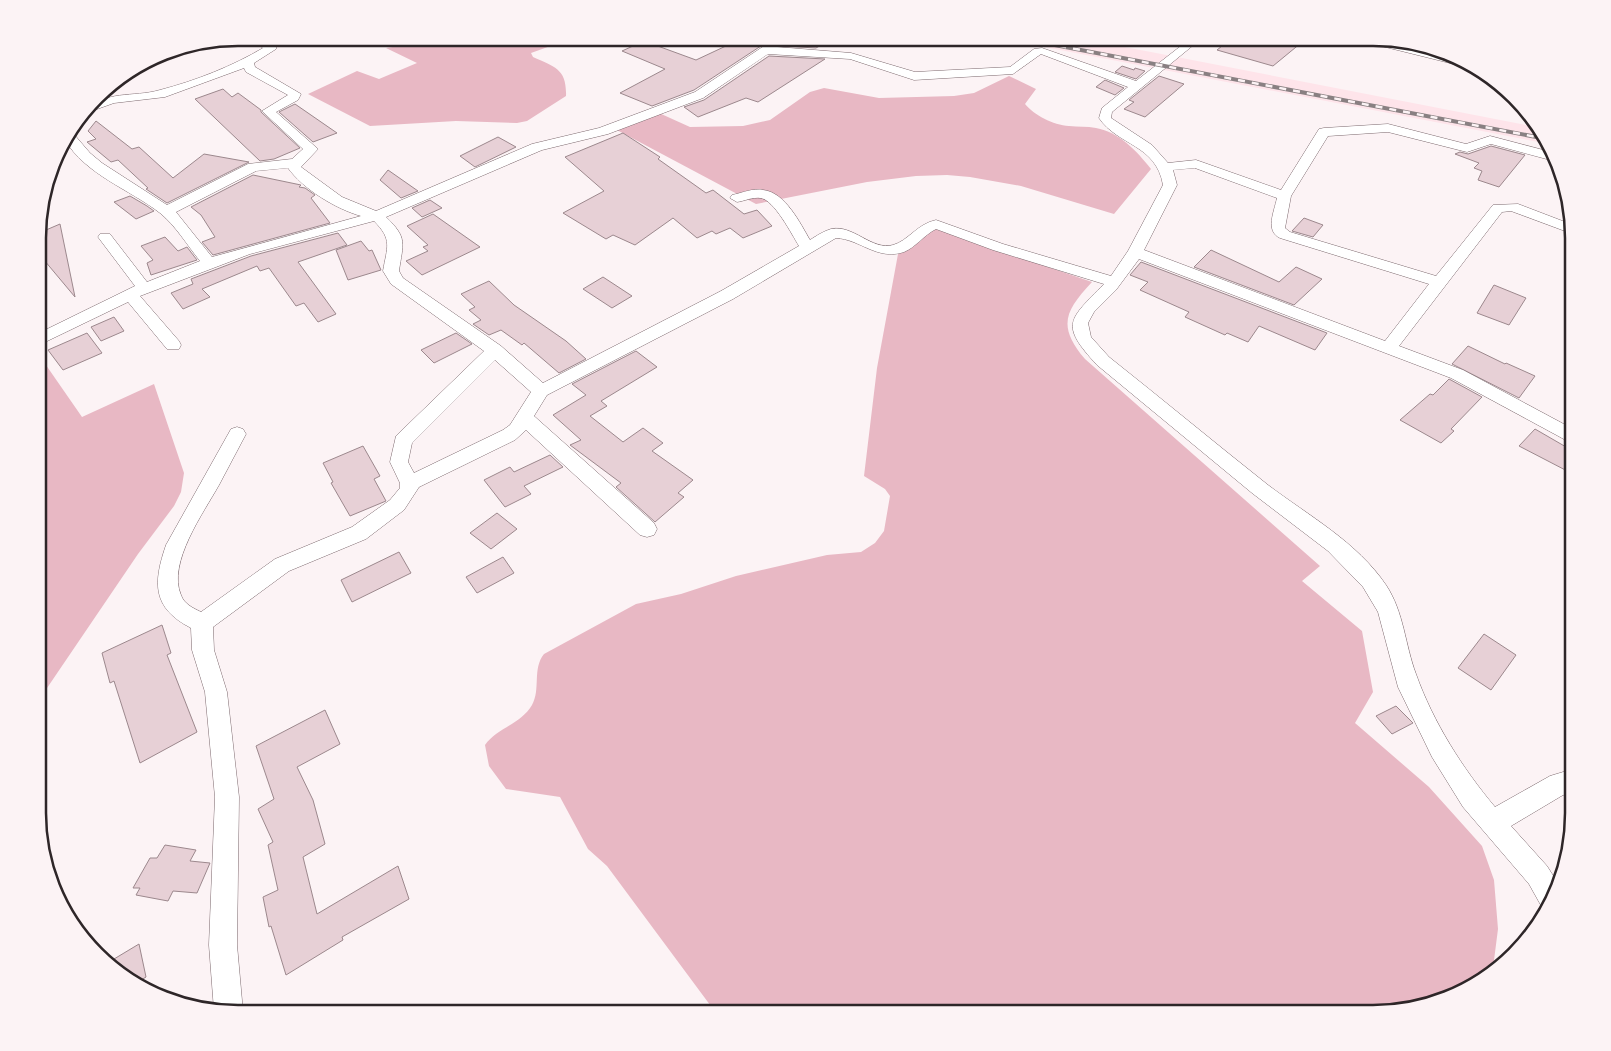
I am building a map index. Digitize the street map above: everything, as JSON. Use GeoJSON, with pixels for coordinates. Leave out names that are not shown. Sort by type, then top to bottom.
{"type":"FeatureCollection","features":[{"type":"Feature","properties":{"kind":"street"},"geometry":{"type":"LineString","coordinates":[[100,105],[110,100],[161,94],[248,62],[272,47],[269,46]]}},
{"type":"Feature","properties":{"kind":"street"},"geometry":{"type":"LineString","coordinates":[[46,336],[137,291],[209,263],[245,251],[377,216],[537,147],[603,131],[699,95],[772,46]]}},
{"type":"Feature","properties":{"kind":"street"},"geometry":{"type":"LineString","coordinates":[[1187,46],[1106,111],[1106,118],[1109,123],[1152,152],[1170,176],[1170,185],[1135,252],[1114,282],[1084,316],[1080,323],[1081,333],[1092,349],[1110,367],[1282,506],[1348,556],[1369,578],[1381,594],[1388,610],[1404,673],[1415,700],[1466,789],[1492,823],[1538,876],[1547,892]]}},
{"type":"Feature","properties":{"kind":"street"},"geometry":{"type":"LineString","coordinates":[[766,50],[851,56],[914,76],[1013,70],[1038,51],[1042,51],[1137,86]]}},
{"type":"Feature","properties":{"kind":"street"},"geometry":{"type":"LineString","coordinates":[[248,62],[250,69],[295,94],[294,97],[268,111],[311,149],[296,163],[294,168],[337,200],[359,211],[377,216],[391,230],[396,240],[391,271],[396,281],[495,350],[541,391]]}},
{"type":"Feature","properties":{"kind":"street"},"geometry":{"type":"LineString","coordinates":[[1439,282],[1285,236],[1279,232],[1278,228],[1284,196],[1324,132],[1388,128],[1467,148],[1490,140],[1546,155]]}},
{"type":"Feature","properties":{"kind":"street"},"geometry":{"type":"LineString","coordinates":[[72,142],[94,163],[166,210],[209,263]]}},
{"type":"Feature","properties":{"kind":"street"},"geometry":{"type":"LineString","coordinates":[[166,210],[253,167],[296,163]]}},
{"type":"Feature","properties":{"kind":"street"},"geometry":{"type":"LineString","coordinates":[[1164,166],[1196,164],[1284,196]]}},
{"type":"Feature","properties":{"kind":"street"},"geometry":{"type":"LineString","coordinates":[[737,198],[763,194],[769,195],[784,212],[807,247]]}},
{"type":"Feature","properties":{"kind":"street"},"geometry":{"type":"LineString","coordinates":[[1389,347],[1498,208],[1513,206],[1564,226]]}},
{"type":"Feature","properties":{"kind":"street"},"geometry":{"type":"LineString","coordinates":[[410,483],[509,435],[516,430],[541,391],[727,295],[833,233],[842,232],[882,249],[892,250],[900,248],[929,225],[936,224],[998,247],[1114,282]]}},
{"type":"Feature","properties":{"kind":"street"},"geometry":{"type":"LineString","coordinates":[[105,237],[137,291],[173,345]]}},
{"type":"Feature","properties":{"kind":"street"},"geometry":{"type":"LineString","coordinates":[[1135,252],[1457,374],[1565,433]]}},
{"type":"Feature","properties":{"kind":"street"},"geometry":{"type":"LineString","coordinates":[[237,434],[179,535],[167,578],[171,601],[178,612],[188,619],[202,623],[217,615],[282,565],[359,533],[397,505],[409,490],[410,483],[399,462],[403,441],[495,350]]}},
{"type":"Feature","properties":{"kind":"street"},"geometry":{"type":"LineString","coordinates":[[523,417],[646,529]]}},
{"type":"Feature","properties":{"kind":"street"},"geometry":{"type":"LineString","coordinates":[[202,623],[203,650],[216,692],[227,797],[223,945],[228,1004]]}},
{"type":"Feature","properties":{"kind":"street"},"geometry":{"type":"LineString","coordinates":[[1492,823],[1559,784],[1565,783]]}},
{"type":"Feature","properties":{"kind":"shaded area"},"geometry":{"type":"Polygon","coordinates":[[[399,46],[550,46],[531,53],[533,57],[562,74],[566,87],[566,96],[527,121],[517,123],[456,121],[370,126],[308,94],[357,71],[379,79],[417,63],[386,48],[399,46]]]}},
{"type":"Feature","properties":{"kind":"shaded area"},"geometry":{"type":"Polygon","coordinates":[[[1040,46],[1119,46],[1151,52],[1528,125],[1539,142],[1040,46]]]}},
{"type":"Feature","properties":{"kind":"shaded area"},"geometry":{"type":"Polygon","coordinates":[[[1009,76],[1036,89],[1025,104],[1039,116],[1050,122],[1063,125],[1093,127],[1104,130],[1127,143],[1151,169],[1114,214],[1021,186],[947,175],[916,176],[867,182],[756,204],[615,129],[659,113],[690,127],[743,126],[770,120],[810,92],[824,88],[879,98],[954,96],[974,93],[1009,76]]]}},
{"type":"Feature","properties":{"kind":"shaded area"},"geometry":{"type":"Polygon","coordinates":[[[929,226],[1092,282],[1076,302],[1068,319],[1070,337],[1085,359],[1320,566],[1302,581],[1362,631],[1373,692],[1355,723],[1429,787],[1482,846],[1494,880],[1498,929],[1494,962],[1490,965],[1458,985],[1435,995],[1398,1003],[1373,1005],[710,1005],[607,866],[588,849],[560,797],[506,789],[489,766],[485,745],[496,734],[522,717],[532,705],[535,699],[538,666],[544,654],[636,604],[681,594],[736,576],[827,555],[861,552],[875,543],[884,531],[890,496],[885,489],[864,476],[877,368],[898,254],[912,235],[929,226]]]}},
{"type":"Feature","properties":{"kind":"shaded area"},"geometry":{"type":"Polygon","coordinates":[[[46,365],[82,417],[154,384],[184,473],[181,492],[174,506],[138,554],[46,690],[46,365]]]}},
{"type":"Feature","properties":{"kind":"building"},"geometry":{"type":"Polygon","coordinates":[[[633,46],[658,46],[696,60],[726,46],[761,46],[694,90],[652,106],[620,93],[665,69],[622,51],[633,46]]]}},
{"type":"Feature","properties":{"kind":"building"},"geometry":{"type":"Polygon","coordinates":[[[782,46],[820,46],[816,48],[782,46]]]}},
{"type":"Feature","properties":{"kind":"building"},"geometry":{"type":"Polygon","coordinates":[[[1222,46],[1297,46],[1273,66],[1217,50],[1222,46]]]}},
{"type":"Feature","properties":{"kind":"building"},"geometry":{"type":"Polygon","coordinates":[[[769,56],[825,59],[758,102],[746,98],[698,117],[684,107],[704,100],[769,56]]]}},
{"type":"Feature","properties":{"kind":"building"},"geometry":{"type":"Polygon","coordinates":[[[1122,66],[1145,71],[1136,79],[1115,72],[1122,66]]]}},
{"type":"Feature","properties":{"kind":"building"},"geometry":{"type":"Polygon","coordinates":[[[1159,76],[1184,84],[1145,117],[1124,109],[1134,102],[1129,100],[1159,76]]]}},
{"type":"Feature","properties":{"kind":"building"},"geometry":{"type":"Polygon","coordinates":[[[1105,80],[1124,88],[1115,95],[1096,87],[1105,80]]]}},
{"type":"Feature","properties":{"kind":"building"},"geometry":{"type":"Polygon","coordinates":[[[223,89],[232,97],[238,93],[261,110],[300,148],[274,159],[260,161],[195,99],[223,89]]]}},
{"type":"Feature","properties":{"kind":"building"},"geometry":{"type":"Polygon","coordinates":[[[295,104],[337,133],[313,142],[279,112],[295,104]]]}},
{"type":"Feature","properties":{"kind":"building"},"geometry":{"type":"Polygon","coordinates":[[[96,121],[132,149],[139,147],[173,178],[204,154],[249,162],[167,203],[146,189],[148,188],[118,160],[111,162],[87,142],[96,139],[88,131],[96,121]]]}},
{"type":"Feature","properties":{"kind":"building"},"geometry":{"type":"Polygon","coordinates":[[[623,133],[660,157],[658,159],[706,193],[713,190],[744,214],[757,210],[772,226],[743,238],[730,228],[716,234],[712,231],[697,238],[673,218],[635,245],[613,235],[606,239],[563,213],[604,191],[565,157],[623,133]]]}},
{"type":"Feature","properties":{"kind":"building"},"geometry":{"type":"Polygon","coordinates":[[[498,137],[516,147],[475,167],[460,156],[498,137]]]}},
{"type":"Feature","properties":{"kind":"building"},"geometry":{"type":"Polygon","coordinates":[[[1491,146],[1525,155],[1499,187],[1478,180],[1482,171],[1474,168],[1479,163],[1455,154],[1460,152],[1468,154],[1491,146]]]}},
{"type":"Feature","properties":{"kind":"building"},"geometry":{"type":"Polygon","coordinates":[[[388,170],[418,191],[401,198],[380,180],[388,170]]]}},
{"type":"Feature","properties":{"kind":"building"},"geometry":{"type":"Polygon","coordinates":[[[253,175],[301,185],[299,187],[305,188],[315,195],[311,198],[330,223],[213,255],[202,242],[215,237],[201,215],[191,207],[253,175]]]}},
{"type":"Feature","properties":{"kind":"building"},"geometry":{"type":"Polygon","coordinates":[[[130,196],[154,211],[136,219],[114,202],[130,196]]]}},
{"type":"Feature","properties":{"kind":"building"},"geometry":{"type":"Polygon","coordinates":[[[430,200],[442,208],[422,217],[412,208],[430,200]]]}},
{"type":"Feature","properties":{"kind":"building"},"geometry":{"type":"Polygon","coordinates":[[[433,214],[480,247],[422,275],[406,261],[428,251],[423,247],[428,245],[407,226],[433,214]]]}},
{"type":"Feature","properties":{"kind":"building"},"geometry":{"type":"Polygon","coordinates":[[[1304,218],[1323,225],[1313,237],[1292,231],[1304,218]]]}},
{"type":"Feature","properties":{"kind":"building"},"geometry":{"type":"Polygon","coordinates":[[[60,224],[75,297],[46,262],[47,230],[60,224]]]}},
{"type":"Feature","properties":{"kind":"building"},"geometry":{"type":"Polygon","coordinates":[[[338,233],[347,245],[298,262],[336,314],[318,322],[304,303],[296,306],[269,268],[260,271],[257,266],[202,289],[210,297],[183,309],[171,293],[193,284],[191,279],[251,256],[338,233]]]}},
{"type":"Feature","properties":{"kind":"building"},"geometry":{"type":"Polygon","coordinates":[[[165,237],[178,251],[187,247],[197,260],[151,275],[147,263],[153,260],[141,246],[165,237]]]}},
{"type":"Feature","properties":{"kind":"building"},"geometry":{"type":"Polygon","coordinates":[[[361,241],[369,251],[372,250],[381,270],[348,280],[336,250],[361,241]]]}},
{"type":"Feature","properties":{"kind":"building"},"geometry":{"type":"Polygon","coordinates":[[[1211,250],[1279,282],[1296,267],[1322,279],[1294,305],[1194,267],[1211,250]]]}},
{"type":"Feature","properties":{"kind":"building"},"geometry":{"type":"Polygon","coordinates":[[[1141,262],[1327,333],[1315,350],[1259,326],[1248,342],[1227,333],[1225,335],[1185,317],[1189,312],[1140,290],[1148,282],[1130,275],[1141,262]]]}},
{"type":"Feature","properties":{"kind":"building"},"geometry":{"type":"Polygon","coordinates":[[[603,277],[632,296],[612,308],[583,289],[603,277]]]}},
{"type":"Feature","properties":{"kind":"building"},"geometry":{"type":"Polygon","coordinates":[[[489,281],[514,305],[566,341],[586,359],[559,373],[524,343],[522,345],[501,330],[489,335],[473,324],[481,320],[469,310],[475,307],[461,294],[489,281]]]}},
{"type":"Feature","properties":{"kind":"building"},"geometry":{"type":"Polygon","coordinates":[[[1494,285],[1526,298],[1509,325],[1477,313],[1494,285]]]}},
{"type":"Feature","properties":{"kind":"building"},"geometry":{"type":"Polygon","coordinates":[[[114,317],[124,331],[101,341],[91,327],[114,317]]]}},
{"type":"Feature","properties":{"kind":"building"},"geometry":{"type":"Polygon","coordinates":[[[87,333],[102,353],[63,370],[48,350],[87,333]]]}},
{"type":"Feature","properties":{"kind":"building"},"geometry":{"type":"Polygon","coordinates":[[[456,333],[472,344],[434,363],[421,350],[456,333]]]}},
{"type":"Feature","properties":{"kind":"building"},"geometry":{"type":"Polygon","coordinates":[[[1468,346],[1535,376],[1519,398],[1452,364],[1468,346]]]}},
{"type":"Feature","properties":{"kind":"building"},"geometry":{"type":"Polygon","coordinates":[[[636,351],[657,367],[601,401],[607,406],[590,416],[623,442],[643,428],[663,443],[652,451],[693,480],[678,493],[684,497],[655,522],[616,487],[621,483],[570,445],[581,440],[553,415],[586,395],[572,384],[636,351]]]}},
{"type":"Feature","properties":{"kind":"building"},"geometry":{"type":"Polygon","coordinates":[[[1449,379],[1482,397],[1451,429],[1454,431],[1441,443],[1400,420],[1430,394],[1433,395],[1449,379]]]}},
{"type":"Feature","properties":{"kind":"building"},"geometry":{"type":"Polygon","coordinates":[[[1535,429],[1565,446],[1565,470],[1519,446],[1535,429]]]}},
{"type":"Feature","properties":{"kind":"building"},"geometry":{"type":"Polygon","coordinates":[[[363,446],[380,476],[374,479],[386,501],[350,516],[331,483],[333,482],[323,463],[363,446]]]}},
{"type":"Feature","properties":{"kind":"building"},"geometry":{"type":"Polygon","coordinates":[[[550,455],[563,467],[524,486],[531,494],[505,507],[484,480],[510,467],[514,472],[550,455]]]}},
{"type":"Feature","properties":{"kind":"building"},"geometry":{"type":"Polygon","coordinates":[[[497,513],[517,529],[491,549],[470,533],[497,513]]]}},
{"type":"Feature","properties":{"kind":"building"},"geometry":{"type":"Polygon","coordinates":[[[399,552],[411,573],[352,602],[341,580],[399,552]]]}},
{"type":"Feature","properties":{"kind":"building"},"geometry":{"type":"Polygon","coordinates":[[[503,557],[514,573],[477,593],[466,577],[503,557]]]}},
{"type":"Feature","properties":{"kind":"building"},"geometry":{"type":"Polygon","coordinates":[[[162,625],[171,653],[167,655],[197,732],[140,763],[114,681],[110,683],[102,653],[162,625]]]}},
{"type":"Feature","properties":{"kind":"building"},"geometry":{"type":"Polygon","coordinates":[[[1484,634],[1516,655],[1491,690],[1458,668],[1484,634]]]}},
{"type":"Feature","properties":{"kind":"building"},"geometry":{"type":"Polygon","coordinates":[[[1396,706],[1413,723],[1392,734],[1376,716],[1396,706]]]}},
{"type":"Feature","properties":{"kind":"building"},"geometry":{"type":"Polygon","coordinates":[[[325,710],[340,744],[297,767],[313,800],[325,844],[303,857],[317,914],[398,866],[409,899],[342,937],[343,940],[286,975],[271,926],[269,927],[263,897],[278,890],[268,845],[273,842],[258,809],[274,799],[256,746],[325,710]]]}},
{"type":"Feature","properties":{"kind":"building"},"geometry":{"type":"Polygon","coordinates":[[[165,845],[196,850],[190,861],[210,863],[197,893],[173,891],[168,901],[136,895],[140,888],[133,888],[150,858],[157,858],[165,845]]]}},
{"type":"Feature","properties":{"kind":"building"},"geometry":{"type":"Polygon","coordinates":[[[139,944],[146,977],[142,979],[114,959],[139,944]]]}},
{"type":"Feature","properties":{"kind":"railway"},"geometry":{"type":"LineString","coordinates":[[1060,46],[1536,137]]}}]}
